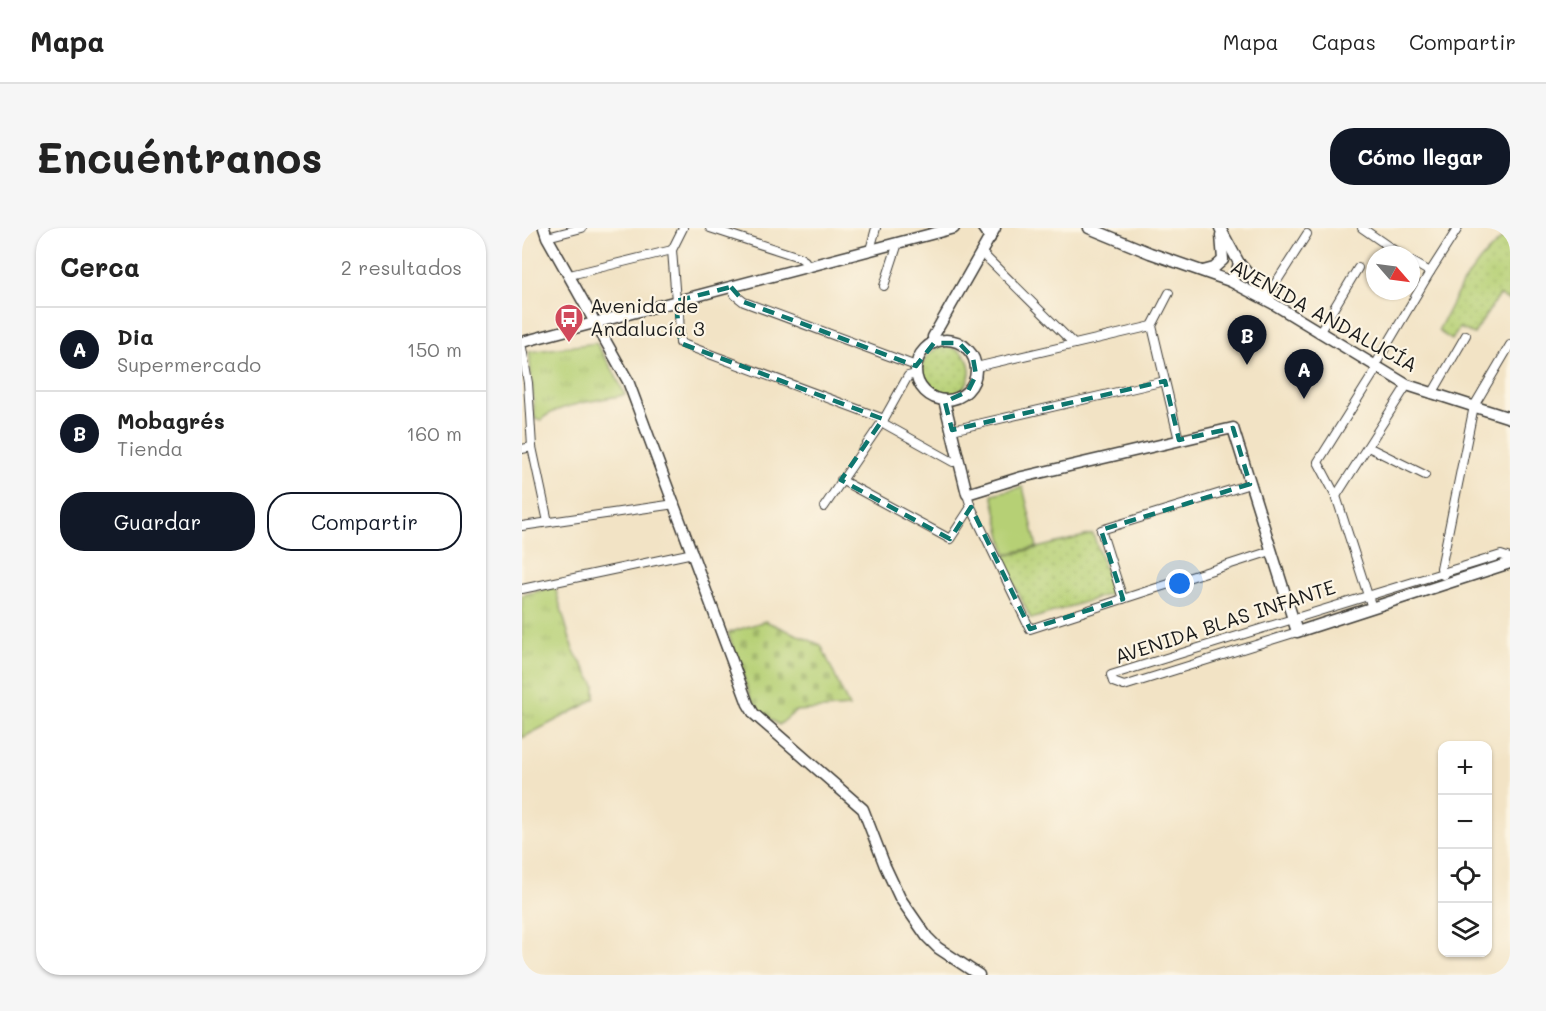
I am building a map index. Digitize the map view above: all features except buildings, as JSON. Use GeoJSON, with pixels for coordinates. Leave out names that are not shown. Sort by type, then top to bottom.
{"type":"FeatureCollection","features":[{"type":"Feature","properties":{"kind":"street"},"geometry":{"type":"LineString","coordinates":[[582,228],[546,232],[594,323],[621,365],[628,381],[748,704],[754,714],[863,809],[900,898],[927,937],[938,948],[979,975]]}},
{"type":"Feature","properties":{"kind":"street"},"geometry":{"type":"LineString","coordinates":[[683,228],[672,250],[676,301],[679,310],[680,343],[882,421],[953,462],[959,460]]}},
{"type":"Feature","properties":{"kind":"street"},"geometry":{"type":"LineString","coordinates":[[710,228],[799,256],[805,261],[807,267]]}},
{"type":"Feature","properties":{"kind":"street"},"geometry":{"type":"LineString","coordinates":[[870,250],[876,228]]}},
{"type":"Feature","properties":{"kind":"street"},"geometry":{"type":"LineString","coordinates":[[522,342],[954,228]]}},
{"type":"Feature","properties":{"kind":"street"},"geometry":{"type":"LineString","coordinates":[[934,343],[933,337],[993,233],[982,228]]}},
{"type":"Feature","properties":{"kind":"street","name":"AVENIDA ANDALUCÍA"},"geometry":{"type":"LineString","coordinates":[[1089,228],[1270,299],[1319,333],[1407,385],[1510,418]]}},
{"type":"Feature","properties":{"kind":"street"},"geometry":{"type":"LineString","coordinates":[[1362,228],[1371,231],[1390,246]]}},
{"type":"Feature","properties":{"kind":"street"},"geometry":{"type":"LineString","coordinates":[[1372,608],[1336,496],[1318,462],[1458,228]]}},
{"type":"Feature","properties":{"kind":"street"},"geometry":{"type":"LineString","coordinates":[[1220,229],[1226,280],[1236,274],[1239,263]]}},
{"type":"Feature","properties":{"kind":"street"},"geometry":{"type":"LineString","coordinates":[[1220,229],[1239,263],[1270,299],[1307,234]]}},
{"type":"Feature","properties":{"kind":"street"},"geometry":{"type":"LineString","coordinates":[[884,286],[898,243]]}},
{"type":"Feature","properties":{"kind":"street"},"geometry":{"type":"LineString","coordinates":[[570,275],[672,250]]}},
{"type":"Feature","properties":{"kind":"street"},"geometry":{"type":"LineString","coordinates":[[982,253],[1074,344]]}},
{"type":"Feature","properties":{"kind":"street"},"geometry":{"type":"LineString","coordinates":[[1203,271],[1214,268],[1223,260]]}},
{"type":"Feature","properties":{"kind":"street"},"geometry":{"type":"LineString","coordinates":[[1420,266],[1430,272]]}},
{"type":"Feature","properties":{"kind":"street"},"geometry":{"type":"LineString","coordinates":[[1319,333],[1358,268]]}},
{"type":"Feature","properties":{"kind":"street"},"geometry":{"type":"LineString","coordinates":[[731,287],[735,295],[744,302],[916,370]]}},
{"type":"Feature","properties":{"kind":"street"},"geometry":{"type":"LineString","coordinates":[[1169,293],[1152,326],[1179,440]]}},
{"type":"Feature","properties":{"kind":"street"},"geometry":{"type":"LineString","coordinates":[[976,367],[1152,326]]}},
{"type":"Feature","properties":{"kind":"street"},"geometry":{"type":"LineString","coordinates":[[1432,394],[1466,335]]}},
{"type":"Feature","properties":{"kind":"street"},"geometry":{"type":"LineString","coordinates":[[943,340],[959,343],[971,354],[976,367],[973,384],[968,391],[961,396],[944,400],[930,396],[923,390],[916,370],[920,356],[926,348],[943,340]]}},
{"type":"Feature","properties":{"kind":"street"},"geometry":{"type":"LineString","coordinates":[[1446,585],[1441,568],[1474,406],[1510,345]]}},
{"type":"Feature","properties":{"kind":"street"},"geometry":{"type":"LineString","coordinates":[[522,348],[528,383],[532,447],[548,522]]}},
{"type":"Feature","properties":{"kind":"street"},"geometry":{"type":"LineString","coordinates":[[824,507],[882,421],[908,376],[916,370]]}},
{"type":"Feature","properties":{"kind":"street"},"geometry":{"type":"LineString","coordinates":[[952,430],[1166,381]]}},
{"type":"Feature","properties":{"kind":"street"},"geometry":{"type":"LineString","coordinates":[[1336,496],[1407,385]]}},
{"type":"Feature","properties":{"kind":"street"},"geometry":{"type":"LineString","coordinates":[[944,400],[971,507],[1030,629],[1272,551]]}},
{"type":"Feature","properties":{"kind":"street"},"geometry":{"type":"LineString","coordinates":[[967,494],[1022,477],[1233,428],[1297,632]]}},
{"type":"Feature","properties":{"kind":"street"},"geometry":{"type":"LineString","coordinates":[[522,449],[532,447]]}},
{"type":"Feature","properties":{"kind":"street"},"geometry":{"type":"LineString","coordinates":[[1368,447],[1425,475]]}},
{"type":"Feature","properties":{"kind":"street"},"geometry":{"type":"LineString","coordinates":[[841,480],[950,540],[971,507]]}},
{"type":"Feature","properties":{"kind":"street"},"geometry":{"type":"LineString","coordinates":[[1123,599],[1101,530],[1250,484]]}},
{"type":"Feature","properties":{"kind":"street"},"geometry":{"type":"LineString","coordinates":[[522,526],[675,504]]}},
{"type":"Feature","properties":{"kind":"street"},"geometry":{"type":"LineString","coordinates":[[522,589],[693,553]]}},
{"type":"Feature","properties":{"kind":"street","name":"AVENIDA BLAS INFANTE"},"geometry":{"type":"LineString","coordinates":[[1510,558],[1501,555],[1442,572],[1111,675],[1113,682],[1124,686],[1510,563]]}},
{"type":"Feature","properties":{"kind":"highlighted area"},"geometry":{"type":"Polygon","coordinates":[[[731,287],[744,302],[916,366],[934,343],[959,343],[973,358],[976,375],[968,391],[945,402],[952,430],[1165,381],[1179,440],[1233,428],[1250,484],[1101,530],[1123,599],[1030,629],[971,507],[950,539],[841,480],[883,419],[680,343],[676,301],[731,287]]]}},
{"type":"Feature","properties":{"kind":"green space"},"geometry":{"type":"Polygon","coordinates":[[[1510,231],[1510,301],[1499,295],[1474,334],[1459,328],[1452,340],[1438,331],[1462,284],[1481,259],[1510,231]]]}},
{"type":"Feature","properties":{"kind":"green space"},"geometry":{"type":"Polygon","coordinates":[[[596,343],[625,395],[568,407],[557,410],[541,420],[535,419],[529,352],[596,343]]]}},
{"type":"Feature","properties":{"kind":"green space"},"geometry":{"type":"Polygon","coordinates":[[[946,347],[963,354],[970,371],[963,388],[946,395],[929,388],[922,371],[929,354],[946,347]]]}},
{"type":"Feature","properties":{"kind":"green space"},"geometry":{"type":"Polygon","coordinates":[[[1023,487],[1037,547],[1006,554],[992,494],[1023,487]]]}},
{"type":"Feature","properties":{"kind":"green space"},"geometry":{"type":"Polygon","coordinates":[[[1093,534],[1113,593],[1031,619],[1001,557],[1093,534]]]}},
{"type":"Feature","properties":{"kind":"green space"},"geometry":{"type":"Polygon","coordinates":[[[555,587],[573,650],[595,685],[595,698],[522,738],[522,595],[555,587]]]}},
{"type":"Feature","properties":{"kind":"green space"},"geometry":{"type":"Polygon","coordinates":[[[765,621],[821,645],[849,707],[796,711],[779,725],[754,707],[728,633],[765,621]]]}},
{"type":"Feature","properties":{"kind":"place","name":"Avenida de Andalucía 3"},"geometry":{"type":"Point","coordinates":[569,344]}},
{"type":"Feature","properties":{"kind":"place","name":"Mobagrés"},"geometry":{"type":"Point","coordinates":[1247,365]}},
{"type":"Feature","properties":{"kind":"place","name":"Dia"},"geometry":{"type":"Point","coordinates":[1304,399]}}]}
